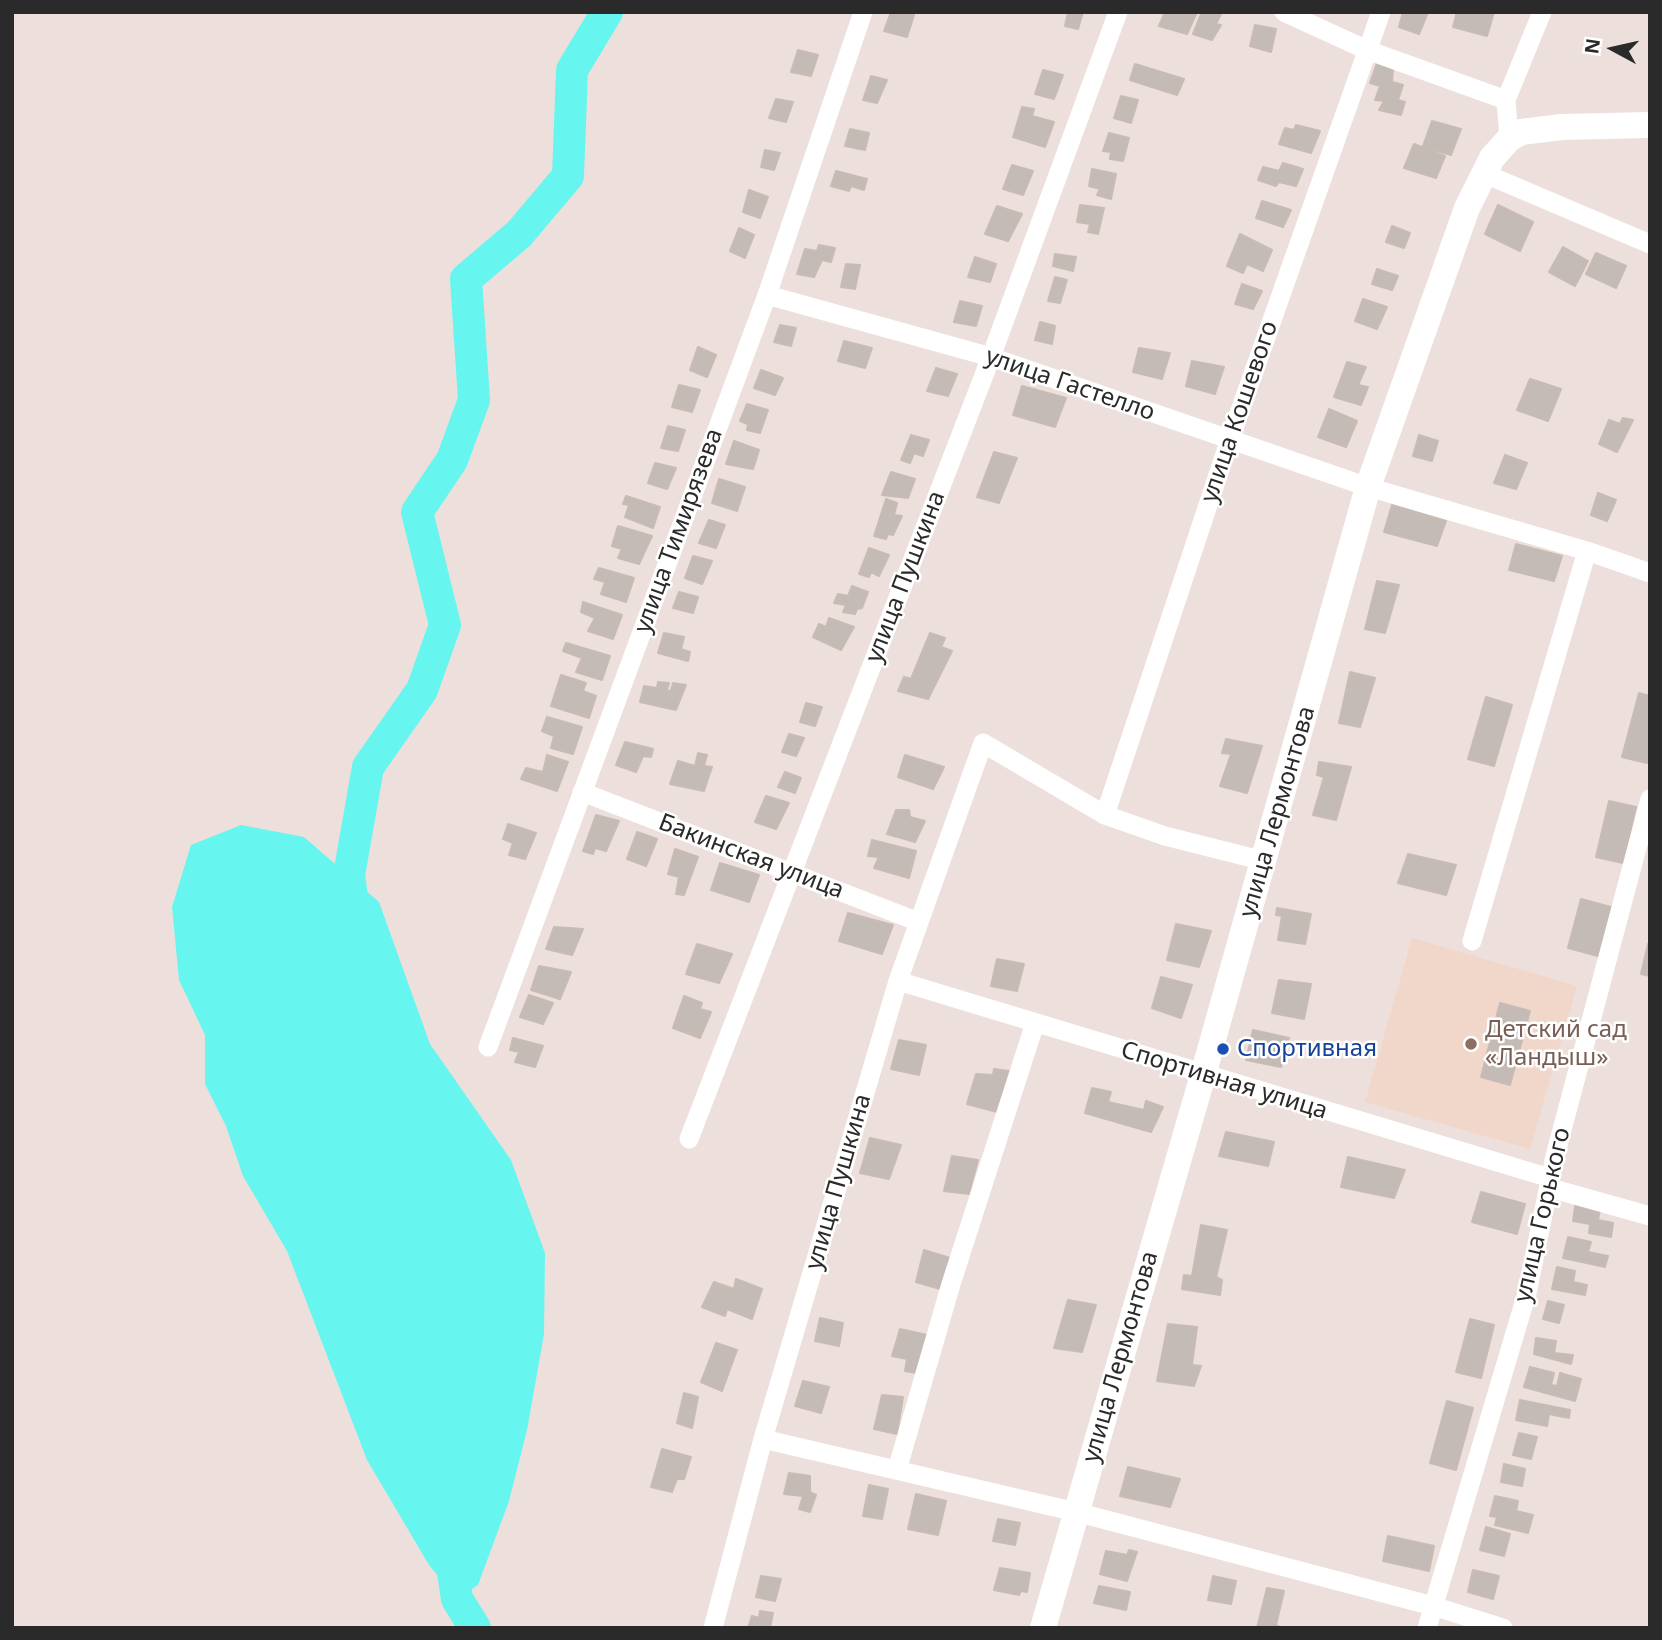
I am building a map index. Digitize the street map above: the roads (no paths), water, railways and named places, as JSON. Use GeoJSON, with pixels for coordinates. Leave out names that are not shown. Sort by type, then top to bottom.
{"type":"FeatureCollection","features":[{"type":"Feature","properties":{"kind":"street","name":"улица Тимирязева"},"geometry":{"type":"LineString","coordinates":[[488,1047],[767,295],[863,12]]}},
{"type":"Feature","properties":{"kind":"street","name":"улица Пушкина"},"geometry":{"type":"LineString","coordinates":[[689,1139],[991,357],[1118,12]]}},
{"type":"Feature","properties":{"kind":"street"},"geometry":{"type":"LineString","coordinates":[[1284,12],[1367,50],[1506,100]]}},
{"type":"Feature","properties":{"kind":"street","name":"улица Кошевого"},"geometry":{"type":"LineString","coordinates":[[1105,815],[1230,439],[1381,12]]}},
{"type":"Feature","properties":{"kind":"street"},"geometry":{"type":"LineString","coordinates":[[1542,12],[1506,100],[1509,139],[1535,129],[1650,125]]}},
{"type":"Feature","properties":{"kind":"street","name":"улица Лермонтова"},"geometry":{"type":"LineString","coordinates":[[1043,1628],[1264,861],[1368,487],[1467,208],[1483,173],[1509,139]]}},
{"type":"Feature","properties":{"kind":"street"},"geometry":{"type":"LineString","coordinates":[[1483,173],[1650,244]]}},
{"type":"Feature","properties":{"kind":"street","name":"улица Гастелло"},"geometry":{"type":"LineString","coordinates":[[767,295],[991,357],[1368,487],[1587,551],[1650,573]]}},
{"type":"Feature","properties":{"kind":"street"},"geometry":{"type":"LineString","coordinates":[[1472,941],[1587,551]]}},
{"type":"Feature","properties":{"kind":"street","name":"улица Пушкина"},"geometry":{"type":"LineString","coordinates":[[713,1628],[763,1439],[898,981],[983,743],[1105,815]]}},
{"type":"Feature","properties":{"kind":"street","name":"Бакинская улица"},"geometry":{"type":"LineString","coordinates":[[582,792],[919,922]]}},
{"type":"Feature","properties":{"kind":"street","name":"улица Горького"},"geometry":{"type":"LineString","coordinates":[[1427,1628],[1527,1293],[1550,1183],[1650,799]]}},
{"type":"Feature","properties":{"kind":"street"},"geometry":{"type":"LineString","coordinates":[[1105,815],[1165,836],[1264,861]]}},
{"type":"Feature","properties":{"kind":"street","name":"Спортивная улица"},"geometry":{"type":"LineString","coordinates":[[898,981],[1650,1216]]}},
{"type":"Feature","properties":{"kind":"street"},"geometry":{"type":"LineString","coordinates":[[897,1470],[951,1284],[1035,1023]]}},
{"type":"Feature","properties":{"kind":"street"},"geometry":{"type":"LineString","coordinates":[[763,1439],[1076,1512],[1433,1606],[1503,1628]]}},
{"type":"Feature","properties":{"kind":"water"},"geometry":{"type":"Polygon","coordinates":[[[241,825],[304,837],[379,902],[430,1044],[511,1160],[545,1253],[544,1334],[527,1430],[509,1501],[478,1585],[457,1599],[429,1565],[367,1460],[287,1251],[243,1176],[226,1126],[205,1084],[205,1035],[179,980],[172,907],[191,845],[241,825]]]}},
{"type":"Feature","properties":{"kind":"waterway"},"geometry":{"type":"LineString","coordinates":[[355,919],[349,875],[368,767],[422,690],[445,625],[417,512],[452,460],[474,400],[466,279],[519,234],[568,176],[572,70],[607,12]]}},
{"type":"Feature","properties":{"kind":"waterway"},"geometry":{"type":"LineString","coordinates":[[451,1558],[457,1599],[475,1628]]}},
{"type":"Feature","properties":{"kind":"place","name":"Детский сад «Ландыш»"},"geometry":{"type":"Point","coordinates":[1471,1044]}},
{"type":"Feature","properties":{"kind":"place","name":"Спортивная"},"geometry":{"type":"Point","coordinates":[1223,1049]}}]}
